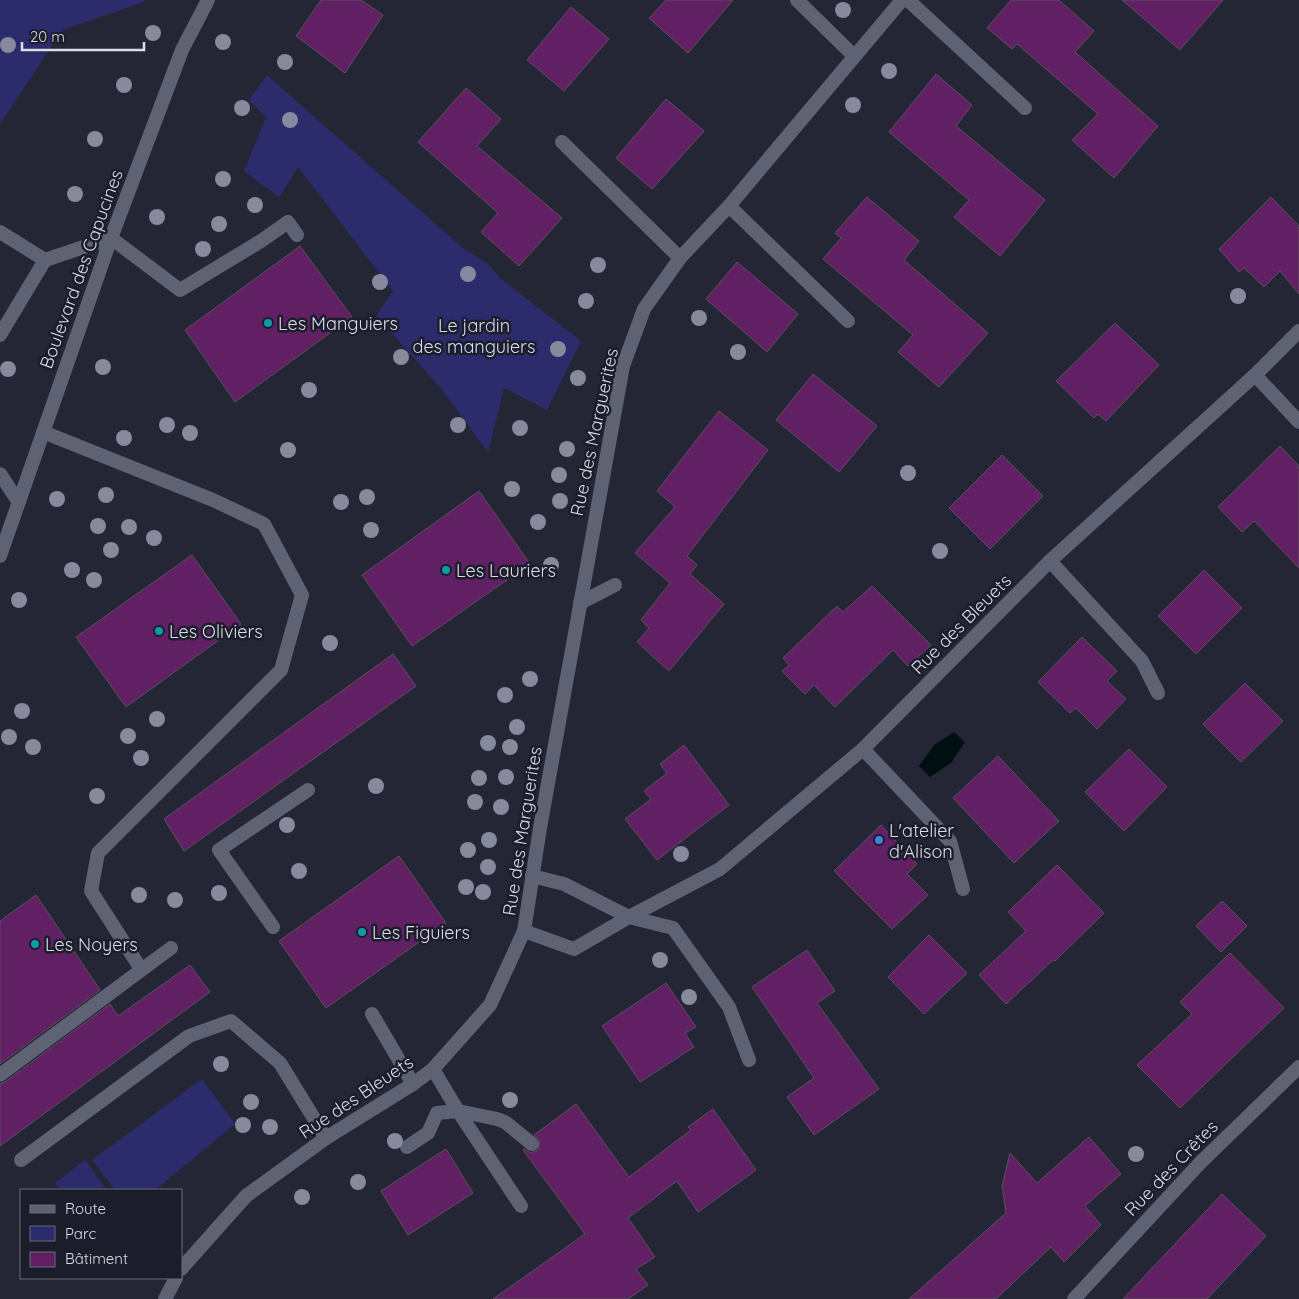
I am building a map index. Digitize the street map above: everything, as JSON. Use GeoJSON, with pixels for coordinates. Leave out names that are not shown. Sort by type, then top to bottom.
{"type":"FeatureCollection","features":[{"type":"Feature","properties":{"kind":"street","name":"Boulevard des Capucines"},"geometry":{"type":"LineString","coordinates":[[0,556],[112,238],[182,50],[208,0]]}},
{"type":"Feature","properties":{"kind":"street"},"geometry":{"type":"LineString","coordinates":[[797,0],[854,56]]}},
{"type":"Feature","properties":{"kind":"street","name":"Rue des Marguerites"},"geometry":{"type":"LineString","coordinates":[[524,931],[532,876],[623,366],[644,309],[680,258],[729,206],[902,0]]}},
{"type":"Feature","properties":{"kind":"street"},"geometry":{"type":"LineString","coordinates":[[908,0],[1025,108]]}},
{"type":"Feature","properties":{"kind":"street"},"geometry":{"type":"LineString","coordinates":[[562,142],[680,258]]}},
{"type":"Feature","properties":{"kind":"street"},"geometry":{"type":"LineString","coordinates":[[729,206],[848,321]]}},
{"type":"Feature","properties":{"kind":"street"},"geometry":{"type":"LineString","coordinates":[[0,335],[45,260],[112,238],[180,290],[262,241],[288,222],[297,235]]}},
{"type":"Feature","properties":{"kind":"street"},"geometry":{"type":"LineString","coordinates":[[0,232],[45,260]]}},
{"type":"Feature","properties":{"kind":"street","name":"Rue des Bleuets"},"geometry":{"type":"LineString","coordinates":[[182,1268],[246,1196],[326,1138],[414,1084],[433,1069],[490,1005],[524,931],[574,949],[629,917],[720,869],[862,749],[1050,561],[1254,375],[1299,331]]}},
{"type":"Feature","properties":{"kind":"street"},"geometry":{"type":"LineString","coordinates":[[1254,375],[1299,422]]}},
{"type":"Feature","properties":{"kind":"street"},"geometry":{"type":"LineString","coordinates":[[43,432],[213,500],[264,524],[302,595],[281,670],[98,853],[91,891],[141,969]]}},
{"type":"Feature","properties":{"kind":"street"},"geometry":{"type":"LineString","coordinates":[[0,474],[18,501]]}},
{"type":"Feature","properties":{"kind":"street"},"geometry":{"type":"LineString","coordinates":[[1050,561],[1142,661],[1158,693]]}},
{"type":"Feature","properties":{"kind":"street"},"geometry":{"type":"LineString","coordinates":[[580,603],[615,585]]}},
{"type":"Feature","properties":{"kind":"street"},"geometry":{"type":"LineString","coordinates":[[862,749],[950,841],[962,889]]}},
{"type":"Feature","properties":{"kind":"street"},"geometry":{"type":"LineString","coordinates":[[273,927],[219,850],[308,790]]}},
{"type":"Feature","properties":{"kind":"street"},"geometry":{"type":"LineString","coordinates":[[532,876],[564,884],[629,917],[673,928],[729,1007],[749,1060]]}},
{"type":"Feature","properties":{"kind":"street"},"geometry":{"type":"LineString","coordinates":[[0,1075],[171,948]]}},
{"type":"Feature","properties":{"kind":"street"},"geometry":{"type":"LineString","coordinates":[[372,1014],[414,1084]]}},
{"type":"Feature","properties":{"kind":"street"},"geometry":{"type":"LineString","coordinates":[[21,1160],[189,1036],[231,1021],[280,1063],[326,1138]]}},
{"type":"Feature","properties":{"kind":"street","name":"Rue des Crêtes"},"geometry":{"type":"LineString","coordinates":[[1074,1299],[1201,1162],[1299,1067]]}},
{"type":"Feature","properties":{"kind":"street"},"geometry":{"type":"LineString","coordinates":[[433,1069],[458,1112],[521,1206]]}},
{"type":"Feature","properties":{"kind":"street"},"geometry":{"type":"LineString","coordinates":[[407,1147],[428,1133],[437,1113],[458,1112],[505,1122],[532,1144]]}},
{"type":"Feature","properties":{"kind":"street"},"geometry":{"type":"LineString","coordinates":[[165,1299],[175,1279]]}},
{"type":"Feature","properties":{"kind":"green space"},"geometry":{"type":"Polygon","coordinates":[[[0,0],[144,0],[144,2],[62,30],[0,124],[0,0]]]}},
{"type":"Feature","properties":{"kind":"green space","name":"Le jardin des manguiers"},"geometry":{"type":"Polygon","coordinates":[[[267,75],[464,249],[488,264],[500,278],[581,341],[547,410],[504,388],[488,452],[439,386],[376,316],[393,291],[298,167],[279,197],[244,171],[266,117],[249,100],[267,75]]]}},
{"type":"Feature","properties":{"kind":"green space"},"geometry":{"type":"Polygon","coordinates":[[[202,1079],[235,1124],[156,1189],[114,1189],[92,1160],[202,1079]]]}},
{"type":"Feature","properties":{"kind":"green space"},"geometry":{"type":"Polygon","coordinates":[[[85,1160],[106,1189],[59,1189],[55,1183],[85,1160]]]}},
{"type":"Feature","properties":{"kind":"shaded area"},"geometry":{"type":"Polygon","coordinates":[[[954,732],[965,742],[951,763],[930,777],[919,766],[934,745],[954,732]]]}},
{"type":"Feature","properties":{"kind":"building"},"geometry":{"type":"Polygon","coordinates":[[[321,0],[361,0],[383,15],[345,73],[296,36],[321,0]]]}},
{"type":"Feature","properties":{"kind":"building"},"geometry":{"type":"Polygon","coordinates":[[[666,0],[733,0],[688,53],[649,18],[666,0]]]}},
{"type":"Feature","properties":{"kind":"building"},"geometry":{"type":"Polygon","coordinates":[[[1011,0],[1059,0],[1094,31],[1075,52],[1158,126],[1114,178],[1072,140],[1098,114],[1017,44],[1012,49],[987,28],[1011,0]]]}},
{"type":"Feature","properties":{"kind":"building"},"geometry":{"type":"Polygon","coordinates":[[[1122,0],[1223,0],[1180,50],[1122,0]]]}},
{"type":"Feature","properties":{"kind":"building"},"geometry":{"type":"Polygon","coordinates":[[[571,7],[609,39],[564,91],[527,60],[571,7]]]}},
{"type":"Feature","properties":{"kind":"building"},"geometry":{"type":"Polygon","coordinates":[[[936,74],[972,105],[956,126],[1045,200],[1000,256],[954,217],[969,200],[889,132],[936,74]]]}},
{"type":"Feature","properties":{"kind":"building"},"geometry":{"type":"Polygon","coordinates":[[[466,88],[501,119],[477,146],[562,218],[519,266],[481,232],[498,213],[418,142],[466,88]]]}},
{"type":"Feature","properties":{"kind":"building"},"geometry":{"type":"Polygon","coordinates":[[[666,99],[704,131],[652,189],[616,158],[666,99]]]}},
{"type":"Feature","properties":{"kind":"building"},"geometry":{"type":"Polygon","coordinates":[[[867,197],[919,241],[904,260],[988,333],[939,387],[898,352],[913,335],[823,259],[841,238],[835,233],[867,197]]]}},
{"type":"Feature","properties":{"kind":"building"},"geometry":{"type":"Polygon","coordinates":[[[1271,197],[1299,226],[1299,294],[1280,271],[1264,287],[1244,268],[1239,272],[1219,249],[1271,197]]]}},
{"type":"Feature","properties":{"kind":"building","name":"Les Manguiers"},"geometry":{"type":"Polygon","coordinates":[[[300,246],[352,317],[235,402],[185,330],[300,246]]]}},
{"type":"Feature","properties":{"kind":"building"},"geometry":{"type":"Polygon","coordinates":[[[737,262],[798,314],[767,352],[706,299],[737,262]]]}},
{"type":"Feature","properties":{"kind":"building"},"geometry":{"type":"Polygon","coordinates":[[[1115,323],[1159,365],[1106,421],[1098,414],[1094,418],[1056,381],[1115,323]]]}},
{"type":"Feature","properties":{"kind":"building"},"geometry":{"type":"Polygon","coordinates":[[[813,374],[877,426],[839,472],[776,420],[813,374]]]}},
{"type":"Feature","properties":{"kind":"building"},"geometry":{"type":"Polygon","coordinates":[[[719,411],[768,450],[687,556],[697,565],[690,574],[724,604],[669,671],[637,642],[649,628],[641,620],[670,583],[635,553],[675,507],[657,491],[719,411]]]}},
{"type":"Feature","properties":{"kind":"building"},"geometry":{"type":"Polygon","coordinates":[[[1280,446],[1299,466],[1299,568],[1254,521],[1242,532],[1218,507],[1280,446]]]}},
{"type":"Feature","properties":{"kind":"building"},"geometry":{"type":"Polygon","coordinates":[[[1002,455],[1043,496],[990,549],[949,508],[1002,455]]]}},
{"type":"Feature","properties":{"kind":"building","name":"Les Lauriers"},"geometry":{"type":"Polygon","coordinates":[[[479,491],[530,564],[412,646],[362,575],[479,491]]]}},
{"type":"Feature","properties":{"kind":"building","name":"Les Oliviers"},"geometry":{"type":"Polygon","coordinates":[[[192,555],[241,624],[126,707],[76,637],[192,555]]]}},
{"type":"Feature","properties":{"kind":"building"},"geometry":{"type":"Polygon","coordinates":[[[1204,570],[1242,608],[1196,654],[1158,616],[1204,570]]]}},
{"type":"Feature","properties":{"kind":"building"},"geometry":{"type":"Polygon","coordinates":[[[872,586],[931,645],[908,666],[893,650],[835,707],[814,685],[805,694],[782,671],[789,665],[783,658],[837,606],[843,612],[872,586]]]}},
{"type":"Feature","properties":{"kind":"building"},"geometry":{"type":"Polygon","coordinates":[[[1082,637],[1117,671],[1107,681],[1126,699],[1097,729],[1076,708],[1070,713],[1038,682],[1082,637]]]}},
{"type":"Feature","properties":{"kind":"building"},"geometry":{"type":"Polygon","coordinates":[[[393,654],[416,686],[184,851],[164,819],[393,654]]]}},
{"type":"Feature","properties":{"kind":"building"},"geometry":{"type":"Polygon","coordinates":[[[1245,683],[1283,721],[1241,762],[1203,724],[1245,683]]]}},
{"type":"Feature","properties":{"kind":"building"},"geometry":{"type":"Polygon","coordinates":[[[684,745],[729,805],[657,860],[625,819],[651,799],[644,791],[667,773],[660,764],[684,745]]]}},
{"type":"Feature","properties":{"kind":"building"},"geometry":{"type":"Polygon","coordinates":[[[1129,749],[1167,787],[1124,831],[1085,792],[1129,749]]]}},
{"type":"Feature","properties":{"kind":"building"},"geometry":{"type":"Polygon","coordinates":[[[998,756],[1059,821],[1014,863],[953,798],[998,756]]]}},
{"type":"Feature","properties":{"kind":"building"},"geometry":{"type":"Polygon","coordinates":[[[881,825],[917,864],[907,874],[928,895],[892,929],[834,871],[881,825]]]}},
{"type":"Feature","properties":{"kind":"building","name":"Les Figuiers"},"geometry":{"type":"Polygon","coordinates":[[[399,856],[446,923],[326,1008],[279,941],[399,856]]]}},
{"type":"Feature","properties":{"kind":"building"},"geometry":{"type":"Polygon","coordinates":[[[1057,865],[1104,913],[1055,961],[1053,960],[1006,1004],[979,975],[1026,931],[1008,912],[1057,865]]]}},
{"type":"Feature","properties":{"kind":"building","name":"Les Noyers"},"geometry":{"type":"Polygon","coordinates":[[[36,895],[100,990],[0,1064],[0,921],[36,895]]]}},
{"type":"Feature","properties":{"kind":"building"},"geometry":{"type":"Polygon","coordinates":[[[1222,901],[1247,926],[1221,952],[1196,926],[1222,901]]]}},
{"type":"Feature","properties":{"kind":"building"},"geometry":{"type":"Polygon","coordinates":[[[929,935],[967,973],[924,1014],[888,977],[929,935]]]}},
{"type":"Feature","properties":{"kind":"building"},"geometry":{"type":"Polygon","coordinates":[[[807,950],[835,991],[817,1003],[879,1089],[814,1135],[787,1097],[814,1078],[752,987],[807,950]]]}},
{"type":"Feature","properties":{"kind":"building"},"geometry":{"type":"Polygon","coordinates":[[[1230,953],[1284,1008],[1180,1108],[1137,1065],[1192,1014],[1180,1002],[1230,953]]]}},
{"type":"Feature","properties":{"kind":"building"},"geometry":{"type":"Polygon","coordinates":[[[190,965],[210,992],[0,1146],[0,1084],[110,1004],[118,1016],[190,965]]]}},
{"type":"Feature","properties":{"kind":"building"},"geometry":{"type":"Polygon","coordinates":[[[666,983],[696,1027],[685,1033],[694,1047],[640,1082],[602,1026],[666,983]]]}},
{"type":"Feature","properties":{"kind":"building"},"geometry":{"type":"Polygon","coordinates":[[[576,1104],[629,1177],[691,1130],[688,1127],[713,1109],[756,1170],[698,1212],[677,1181],[628,1218],[655,1257],[636,1269],[648,1285],[628,1299],[493,1299],[585,1234],[523,1150],[531,1153],[538,1150],[540,1141],[534,1135],[576,1104]]]}},
{"type":"Feature","properties":{"kind":"building"},"geometry":{"type":"Polygon","coordinates":[[[1089,1137],[1121,1174],[1085,1206],[1101,1225],[1064,1262],[1051,1247],[996,1299],[909,1299],[1006,1213],[1002,1186],[1010,1153],[1037,1183],[1089,1137]]]}},
{"type":"Feature","properties":{"kind":"building"},"geometry":{"type":"Polygon","coordinates":[[[446,1149],[473,1193],[408,1235],[381,1191],[446,1149]]]}},
{"type":"Feature","properties":{"kind":"building"},"geometry":{"type":"Polygon","coordinates":[[[1222,1194],[1266,1236],[1207,1299],[1123,1299],[1222,1194]]]}},
{"type":"Feature","properties":{"kind":"place","name":"Les Manguiers"},"geometry":{"type":"Point","coordinates":[268,323]}},
{"type":"Feature","properties":{"kind":"place","name":"Les Lauriers"},"geometry":{"type":"Point","coordinates":[446,570]}},
{"type":"Feature","properties":{"kind":"place","name":"Les Oliviers"},"geometry":{"type":"Point","coordinates":[159,631]}},
{"type":"Feature","properties":{"kind":"place","name":"L'atelier d'Alison"},"geometry":{"type":"Point","coordinates":[879,840]}},
{"type":"Feature","properties":{"kind":"place","name":"Les Figuiers"},"geometry":{"type":"Point","coordinates":[362,932]}},
{"type":"Feature","properties":{"kind":"place","name":"Les Noyers"},"geometry":{"type":"Point","coordinates":[35,944]}}]}
